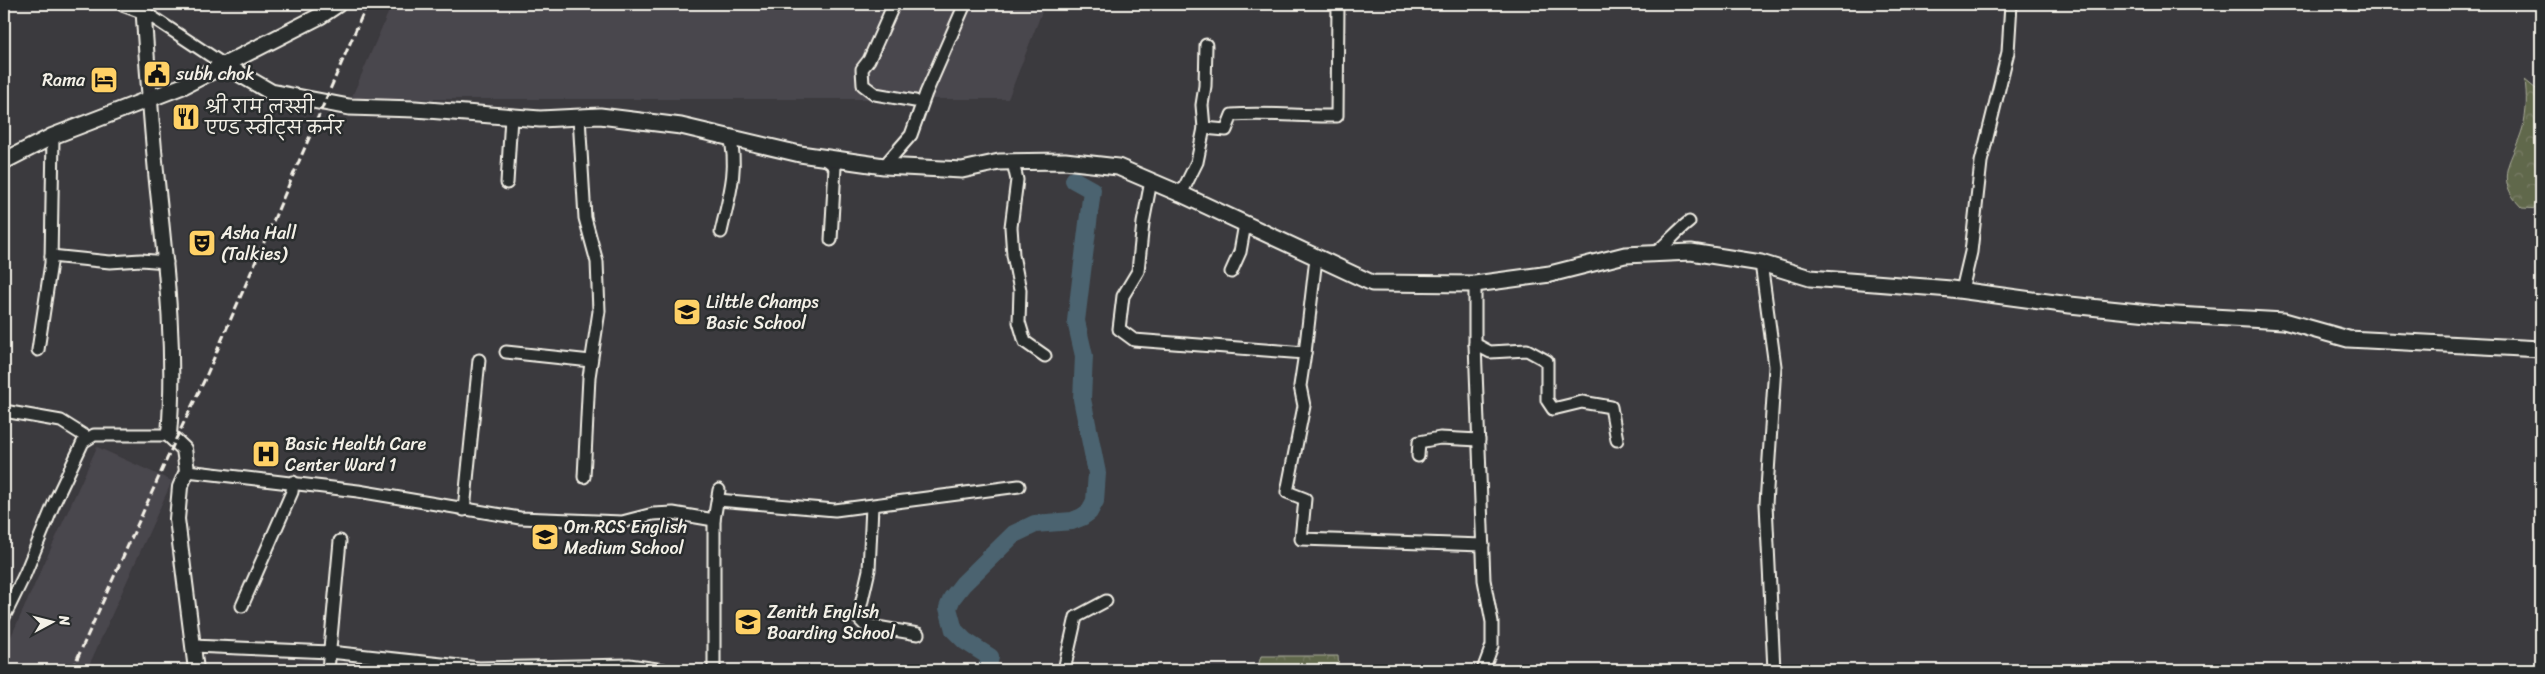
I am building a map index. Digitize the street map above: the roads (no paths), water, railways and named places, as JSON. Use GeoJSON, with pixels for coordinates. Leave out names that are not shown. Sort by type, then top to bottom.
{"type":"FeatureCollection","features":[{"type":"Feature","properties":{"kind":"main road"},"geometry":{"type":"LineString","coordinates":[[4,161],[53,136],[150,100],[226,66],[320,16],[338,4]]}},
{"type":"Feature","properties":{"kind":"main road"},"geometry":{"type":"LineString","coordinates":[[226,66],[271,92],[324,104],[511,117],[600,116],[681,126],[800,154],[884,166],[962,170],[999,162],[1065,161],[1118,168],[1181,194],[1372,283],[1475,284],[1550,274],[1625,255],[1690,252],[1761,263],[1810,278],[1962,290],[2070,305],[2158,314],[2284,321],[2348,338],[2541,349]]}},
{"type":"Feature","properties":{"kind":"street"},"geometry":{"type":"LineString","coordinates":[[124,4],[143,8],[226,66]]}},
{"type":"Feature","properties":{"kind":"street"},"geometry":{"type":"LineString","coordinates":[[894,4],[869,60],[862,69],[861,77],[863,85],[876,94],[915,101]]}},
{"type":"Feature","properties":{"kind":"street"},"geometry":{"type":"LineString","coordinates":[[884,166],[911,135],[926,92],[965,4]]}},
{"type":"Feature","properties":{"kind":"street"},"geometry":{"type":"LineString","coordinates":[[1204,128],[1226,130],[1232,115],[1258,113],[1300,117],[1337,116],[1338,4]]}},
{"type":"Feature","properties":{"kind":"street"},"geometry":{"type":"LineString","coordinates":[[1962,290],[1971,252],[1981,162],[2008,52],[2011,4]]}},
{"type":"Feature","properties":{"kind":"street"},"geometry":{"type":"LineString","coordinates":[[143,8],[150,100],[167,262],[173,387],[169,435]]}},
{"type":"Feature","properties":{"kind":"street"},"geometry":{"type":"LineString","coordinates":[[1181,194],[1197,162],[1204,128],[1202,105],[1205,86],[1206,45]]}},
{"type":"Feature","properties":{"kind":"street"},"geometry":{"type":"LineString","coordinates":[[507,183],[511,117]]}},
{"type":"Feature","properties":{"kind":"street"},"geometry":{"type":"LineString","coordinates":[[579,117],[585,218],[597,262],[599,311],[591,361],[584,477]]}},
{"type":"Feature","properties":{"kind":"street"},"geometry":{"type":"LineString","coordinates":[[38,350],[51,256],[53,136]]}},
{"type":"Feature","properties":{"kind":"street"},"geometry":{"type":"LineString","coordinates":[[721,232],[735,169],[734,151],[730,137]]}},
{"type":"Feature","properties":{"kind":"street"},"geometry":{"type":"LineString","coordinates":[[825,158],[835,167],[830,240]]}},
{"type":"Feature","properties":{"kind":"street"},"geometry":{"type":"LineString","coordinates":[[1013,162],[1017,180],[1012,227],[1013,255],[1020,290],[1019,322],[1025,342],[1045,356]]}},
{"type":"Feature","properties":{"kind":"street"},"geometry":{"type":"LineString","coordinates":[[1151,181],[1143,223],[1138,270],[1123,296],[1119,329],[1134,340],[1305,353]]}},
{"type":"Feature","properties":{"kind":"street"},"geometry":{"type":"LineString","coordinates":[[1654,254],[1667,244],[1674,233],[1689,222]]}},
{"type":"Feature","properties":{"kind":"street"},"geometry":{"type":"LineString","coordinates":[[1232,272],[1240,252],[1245,224]]}},
{"type":"Feature","properties":{"kind":"street"},"geometry":{"type":"LineString","coordinates":[[51,256],[110,262],[141,260],[167,262]]}},
{"type":"Feature","properties":{"kind":"street"},"geometry":{"type":"LineString","coordinates":[[1316,258],[1300,386],[1304,406],[1287,492],[1305,499],[1301,539],[1483,545]]}},
{"type":"Feature","properties":{"kind":"street"},"geometry":{"type":"LineString","coordinates":[[1761,263],[1775,366],[1766,504],[1774,670]]}},
{"type":"Feature","properties":{"kind":"street"},"geometry":{"type":"LineString","coordinates":[[1475,284],[1474,344],[1484,580],[1492,622],[1492,646],[1483,670]]}},
{"type":"Feature","properties":{"kind":"street"},"geometry":{"type":"LineString","coordinates":[[1474,344],[1490,352],[1528,350],[1547,362],[1547,400],[1553,409],[1582,402],[1611,407],[1617,440]]}},
{"type":"Feature","properties":{"kind":"street"},"geometry":{"type":"LineString","coordinates":[[506,352],[591,361]]}},
{"type":"Feature","properties":{"kind":"street"},"geometry":{"type":"LineString","coordinates":[[464,510],[479,360]]}},
{"type":"Feature","properties":{"kind":"street"},"geometry":{"type":"LineString","coordinates":[[4,411],[61,421],[88,438]]}},
{"type":"Feature","properties":{"kind":"street"},"geometry":{"type":"LineString","coordinates":[[4,617],[66,475],[83,442],[94,435],[169,435],[184,450],[187,471],[180,487],[178,519],[196,670]]}},
{"type":"Feature","properties":{"kind":"street"},"geometry":{"type":"LineString","coordinates":[[1418,456],[1419,442],[1440,438],[1479,440]]}},
{"type":"Feature","properties":{"kind":"street"},"geometry":{"type":"LineString","coordinates":[[187,471],[293,482],[529,519],[622,522],[653,514],[673,513],[714,520]]}},
{"type":"Feature","properties":{"kind":"street"},"geometry":{"type":"LineString","coordinates":[[242,606],[292,492],[293,482]]}},
{"type":"Feature","properties":{"kind":"street"},"geometry":{"type":"LineString","coordinates":[[714,670],[714,520],[718,495],[835,510],[1018,486]]}},
{"type":"Feature","properties":{"kind":"street"},"geometry":{"type":"LineString","coordinates":[[872,506],[869,570],[858,618],[865,625],[918,634]]}},
{"type":"Feature","properties":{"kind":"street"},"geometry":{"type":"LineString","coordinates":[[328,670],[340,541]]}},
{"type":"Feature","properties":{"kind":"street"},"geometry":{"type":"LineString","coordinates":[[4,590],[16,592]]}},
{"type":"Feature","properties":{"kind":"street"},"geometry":{"type":"LineString","coordinates":[[1064,670],[1076,617],[1106,601]]}},
{"type":"Feature","properties":{"kind":"street"},"geometry":{"type":"LineString","coordinates":[[193,646],[330,652],[479,668],[629,665],[664,670]]}},
{"type":"Feature","properties":{"kind":"waterway"},"geometry":{"type":"LineString","coordinates":[[987,670],[990,657],[965,641],[954,630],[948,608],[952,598],[963,584],[1014,534],[1035,524],[1072,521],[1082,517],[1089,512],[1095,501],[1097,473],[1082,399],[1084,356],[1076,321],[1092,190],[1074,180]]}},
{"type":"Feature","properties":{"kind":"railway"},"geometry":{"type":"LineString","coordinates":[[72,670],[204,381],[367,4]]}},
{"type":"Feature","properties":{"kind":"place","name":"subh chok"},"geometry":{"type":"Point","coordinates":[157,74]}},
{"type":"Feature","properties":{"kind":"place","name":"Rama"},"geometry":{"type":"Point","coordinates":[104,80]}},
{"type":"Feature","properties":{"kind":"place","name":"श्री राम लस्सी एण्ड स्वीट्स कर्नर"},"geometry":{"type":"Point","coordinates":[186,117]}},
{"type":"Feature","properties":{"kind":"place","name":"Asha Hall (Talkies)"},"geometry":{"type":"Point","coordinates":[202,243]}},
{"type":"Feature","properties":{"kind":"place","name":"Lilttle Champs Basic School"},"geometry":{"type":"Point","coordinates":[687,312]}},
{"type":"Feature","properties":{"kind":"place","name":"Basic Health Care Center Ward 1"},"geometry":{"type":"Point","coordinates":[266,454]}},
{"type":"Feature","properties":{"kind":"place","name":"Om RCS English Medium School"},"geometry":{"type":"Point","coordinates":[545,537]}},
{"type":"Feature","properties":{"kind":"place","name":"Zenith English Boarding School"},"geometry":{"type":"Point","coordinates":[748,622]}}]}
